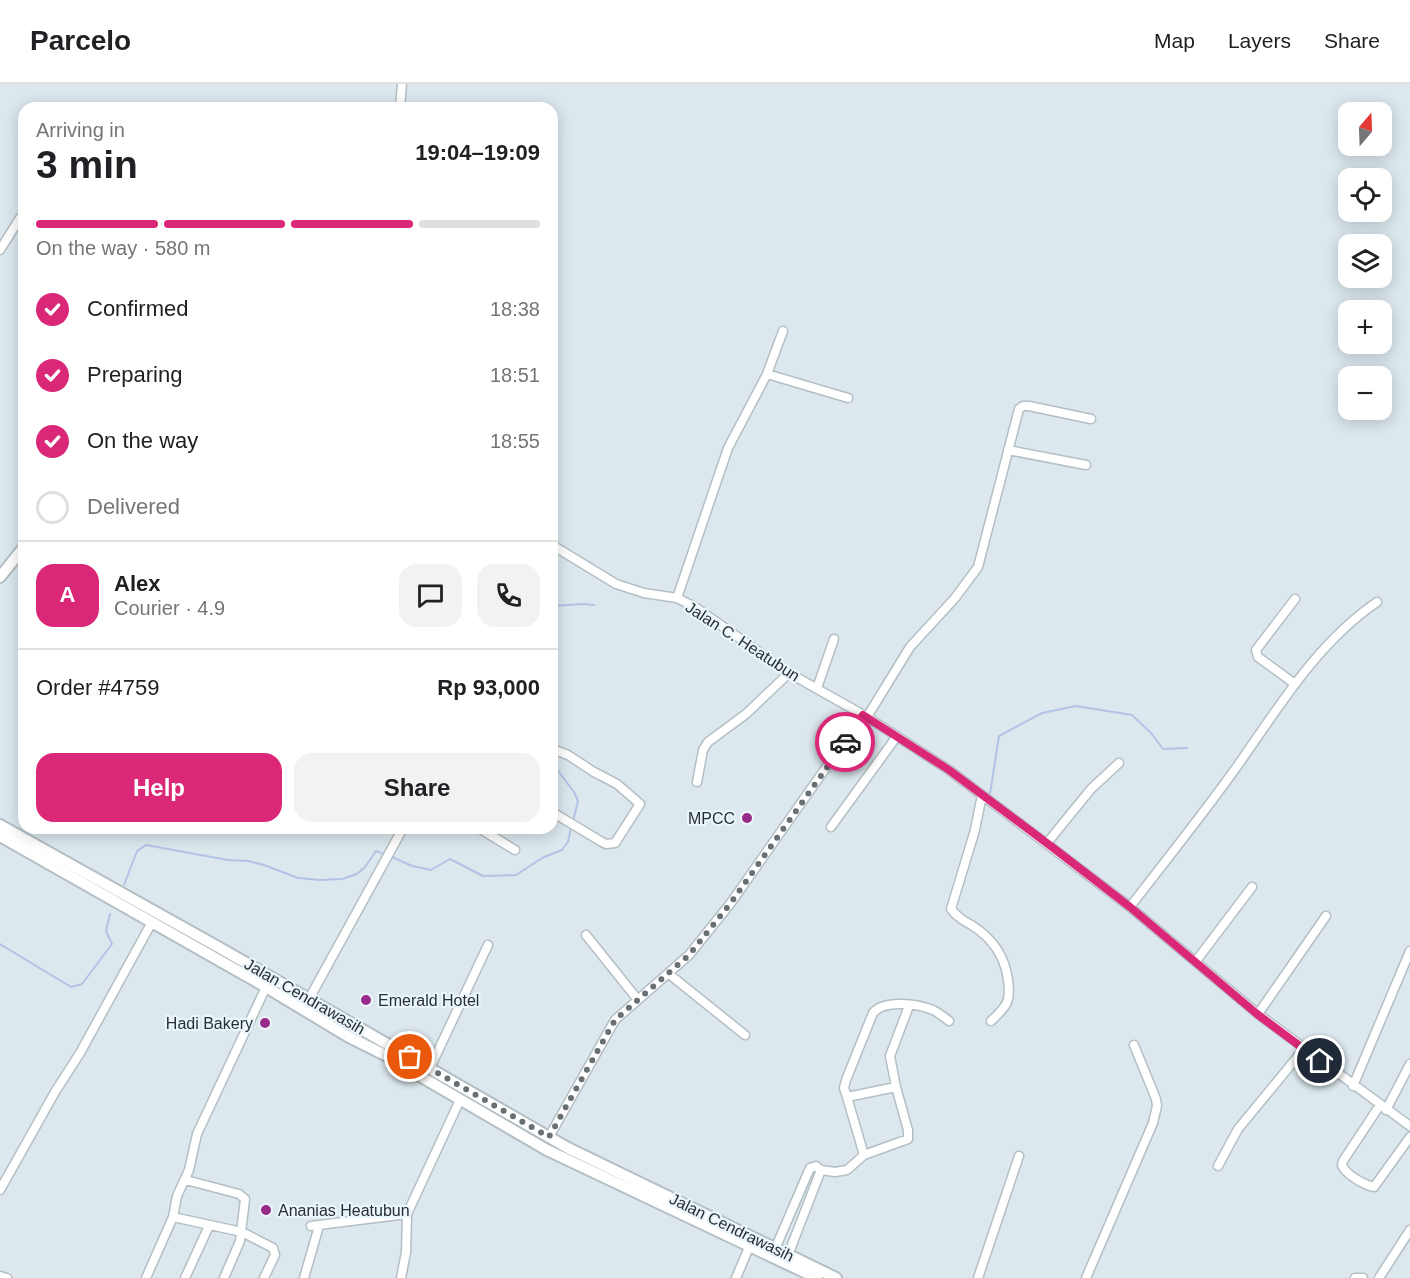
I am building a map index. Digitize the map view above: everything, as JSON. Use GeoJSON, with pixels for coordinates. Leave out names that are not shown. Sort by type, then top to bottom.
{"type":"FeatureCollection","features":[{"type":"Feature","properties":{"kind":"main road"},"geometry":{"type":"LineString","coordinates":[[0,577],[18,554]]}},
{"type":"Feature","properties":{"kind":"main road","name":"Jalan Cendrawasih"},"geometry":{"type":"LineString","coordinates":[[0,825],[549,1137],[836,1278]]}},
{"type":"Feature","properties":{"kind":"main road","name":"Jalan Cendrawasih"},"geometry":{"type":"LineString","coordinates":[[0,836],[349,1036],[397,1061],[547,1150],[817,1278]]}},
{"type":"Feature","properties":{"kind":"street"},"geometry":{"type":"LineString","coordinates":[[400,102],[402,84]]}},
{"type":"Feature","properties":{"kind":"street"},"geometry":{"type":"LineString","coordinates":[[0,250],[18,222]]}},
{"type":"Feature","properties":{"kind":"street"},"geometry":{"type":"LineString","coordinates":[[677,598],[728,448],[767,374],[783,331]]}},
{"type":"Feature","properties":{"kind":"street"},"geometry":{"type":"LineString","coordinates":[[767,374],[848,398]]}},
{"type":"Feature","properties":{"kind":"street"},"geometry":{"type":"LineString","coordinates":[[549,1137],[615,1020],[689,955],[730,904],[865,716],[910,647],[976,572],[1019,409],[1029,406],[1091,419]]}},
{"type":"Feature","properties":{"kind":"street"},"geometry":{"type":"LineString","coordinates":[[1008,450],[1086,465]]}},
{"type":"Feature","properties":{"kind":"street","name":"Jalan C. Heatubun"},"geometry":{"type":"LineString","coordinates":[[558,549],[616,584],[644,593],[677,598],[695,607],[789,673],[897,736],[1047,843],[1130,907],[1257,1014],[1410,1126]]}},
{"type":"Feature","properties":{"kind":"street"},"geometry":{"type":"LineString","coordinates":[[1295,599],[1256,650],[1258,657],[1295,684]]}},
{"type":"Feature","properties":{"kind":"street"},"geometry":{"type":"LineString","coordinates":[[1130,907],[1238,765],[1295,684],[1344,627],[1377,602]]}},
{"type":"Feature","properties":{"kind":"street"},"geometry":{"type":"LineString","coordinates":[[817,688],[834,639]]}},
{"type":"Feature","properties":{"kind":"street"},"geometry":{"type":"LineString","coordinates":[[697,782],[703,750],[708,742],[746,714],[789,673]]}},
{"type":"Feature","properties":{"kind":"street"},"geometry":{"type":"LineString","coordinates":[[831,827],[897,736]]}},
{"type":"Feature","properties":{"kind":"street"},"geometry":{"type":"LineString","coordinates":[[558,751],[621,786],[640,804],[615,843],[610,844],[602,843],[558,816]]}},
{"type":"Feature","properties":{"kind":"street"},"geometry":{"type":"LineString","coordinates":[[1047,843],[1091,789],[1119,763]]}},
{"type":"Feature","properties":{"kind":"street"},"geometry":{"type":"LineString","coordinates":[[982,795],[975,830],[951,909],[957,917],[976,929],[999,950],[1004,960],[1010,996],[1004,1009],[991,1021]]}},
{"type":"Feature","properties":{"kind":"street"},"geometry":{"type":"LineString","coordinates":[[309,999],[400,834]]}},
{"type":"Feature","properties":{"kind":"street"},"geometry":{"type":"LineString","coordinates":[[489,834],[515,850]]}},
{"type":"Feature","properties":{"kind":"street"},"geometry":{"type":"LineString","coordinates":[[1196,961],[1252,887]]}},
{"type":"Feature","properties":{"kind":"street"},"geometry":{"type":"LineString","coordinates":[[1257,1014],[1326,916]]}},
{"type":"Feature","properties":{"kind":"street"},"geometry":{"type":"LineString","coordinates":[[0,1190],[55,1092],[80,1053],[152,922]]}},
{"type":"Feature","properties":{"kind":"street"},"geometry":{"type":"LineString","coordinates":[[586,935],[638,1000]]}},
{"type":"Feature","properties":{"kind":"street"},"geometry":{"type":"LineString","coordinates":[[430,1068],[488,945]]}},
{"type":"Feature","properties":{"kind":"street"},"geometry":{"type":"LineString","coordinates":[[1353,1086],[1410,951]]}},
{"type":"Feature","properties":{"kind":"street"},"geometry":{"type":"LineString","coordinates":[[669,974],[745,1035]]}},
{"type":"Feature","properties":{"kind":"street"},"geometry":{"type":"LineString","coordinates":[[146,1278],[173,1217],[177,1196],[186,1180],[197,1134],[266,987]]}},
{"type":"Feature","properties":{"kind":"street"},"geometry":{"type":"LineString","coordinates":[[775,1249],[810,1168],[816,1166],[821,1170],[835,1172],[847,1170],[864,1155],[899,1144],[909,1138],[890,1056],[909,1005]]}},
{"type":"Feature","properties":{"kind":"street"},"geometry":{"type":"LineString","coordinates":[[864,1155],[844,1088],[875,1010],[881,1007],[909,1005],[932,1010],[949,1021]]}},
{"type":"Feature","properties":{"kind":"street"},"geometry":{"type":"LineString","coordinates":[[1086,1278],[1153,1123],[1157,1106],[1134,1045]]}},
{"type":"Feature","properties":{"kind":"street"},"geometry":{"type":"LineString","coordinates":[[1218,1166],[1238,1130],[1304,1049]]}},
{"type":"Feature","properties":{"kind":"street"},"geometry":{"type":"LineString","coordinates":[[1410,1064],[1383,1108],[1341,1165],[1344,1170],[1374,1187],[1410,1137]]}},
{"type":"Feature","properties":{"kind":"street"},"geometry":{"type":"LineString","coordinates":[[847,1097],[896,1087]]}},
{"type":"Feature","properties":{"kind":"street"},"geometry":{"type":"LineString","coordinates":[[401,1278],[406,1252],[407,1214],[460,1100]]}},
{"type":"Feature","properties":{"kind":"street"},"geometry":{"type":"LineString","coordinates":[[978,1278],[1019,1156]]}},
{"type":"Feature","properties":{"kind":"street"},"geometry":{"type":"LineString","coordinates":[[788,1255],[821,1170]]}},
{"type":"Feature","properties":{"kind":"street"},"geometry":{"type":"LineString","coordinates":[[186,1180],[244,1197],[242,1232],[224,1278]]}},
{"type":"Feature","properties":{"kind":"street"},"geometry":{"type":"LineString","coordinates":[[304,1278],[308,1269],[315,1226],[407,1214]]}},
{"type":"Feature","properties":{"kind":"street"},"geometry":{"type":"LineString","coordinates":[[173,1217],[242,1232],[274,1250],[275,1255],[264,1278]]}},
{"type":"Feature","properties":{"kind":"street"},"geometry":{"type":"LineString","coordinates":[[186,1278],[209,1226]]}},
{"type":"Feature","properties":{"kind":"street"},"geometry":{"type":"LineString","coordinates":[[1379,1278],[1410,1230]]}},
{"type":"Feature","properties":{"kind":"street"},"geometry":{"type":"LineString","coordinates":[[736,1278],[750,1245]]}},
{"type":"Feature","properties":{"kind":"street"},"geometry":{"type":"LineString","coordinates":[[0,1276],[7,1278]]}},
{"type":"Feature","properties":{"kind":"street"},"geometry":{"type":"LineString","coordinates":[[1355,1278],[1363,1278]]}},
{"type":"Feature","properties":{"kind":"waterway"},"geometry":{"type":"LineString","coordinates":[[558,606],[594,605]]}},
{"type":"Feature","properties":{"kind":"waterway"},"geometry":{"type":"LineString","coordinates":[[990,794],[999,736],[1042,713],[1076,706],[1132,715],[1151,733],[1163,749],[1187,748]]}},
{"type":"Feature","properties":{"kind":"waterway"},"geometry":{"type":"LineString","coordinates":[[558,771],[578,801],[573,821]]}},
{"type":"Feature","properties":{"kind":"waterway"},"geometry":{"type":"LineString","coordinates":[[390,856],[412,866],[431,870],[450,859],[483,876],[516,875],[542,858],[562,850],[568,842],[571,827]]}},
{"type":"Feature","properties":{"kind":"waterway"},"geometry":{"type":"LineString","coordinates":[[124,885],[137,851],[146,845],[228,860],[248,861],[298,878],[320,880],[342,879],[357,874],[376,851],[384,854]]}},
{"type":"Feature","properties":{"kind":"waterway"},"geometry":{"type":"LineString","coordinates":[[0,944],[71,987],[82,984],[112,944],[106,931],[110,914]]}},
{"type":"Feature","properties":{"kind":"way so far"},"geometry":{"type":"LineString","coordinates":[[410,1057],[549,1137],[615,1020],[689,955],[730,904],[845,742]]}},
{"type":"Feature","properties":{"kind":"place","name":"MPCC"},"geometry":{"type":"Point","coordinates":[747,818]}},
{"type":"Feature","properties":{"kind":"place","name":"Emerald Hotel"},"geometry":{"type":"Point","coordinates":[366,1000]}},
{"type":"Feature","properties":{"kind":"place","name":"Hadi Bakery"},"geometry":{"type":"Point","coordinates":[265,1023]}},
{"type":"Feature","properties":{"kind":"place","name":"Ananias Heatubun"},"geometry":{"type":"Point","coordinates":[266,1210]}},
{"type":"Feature","properties":{"kind":"route"},"geometry":{"type":"LineString","coordinates":[[845,742],[863,715],[949,770],[1130,907],[1257,1014],[1320,1061]]}}]}
